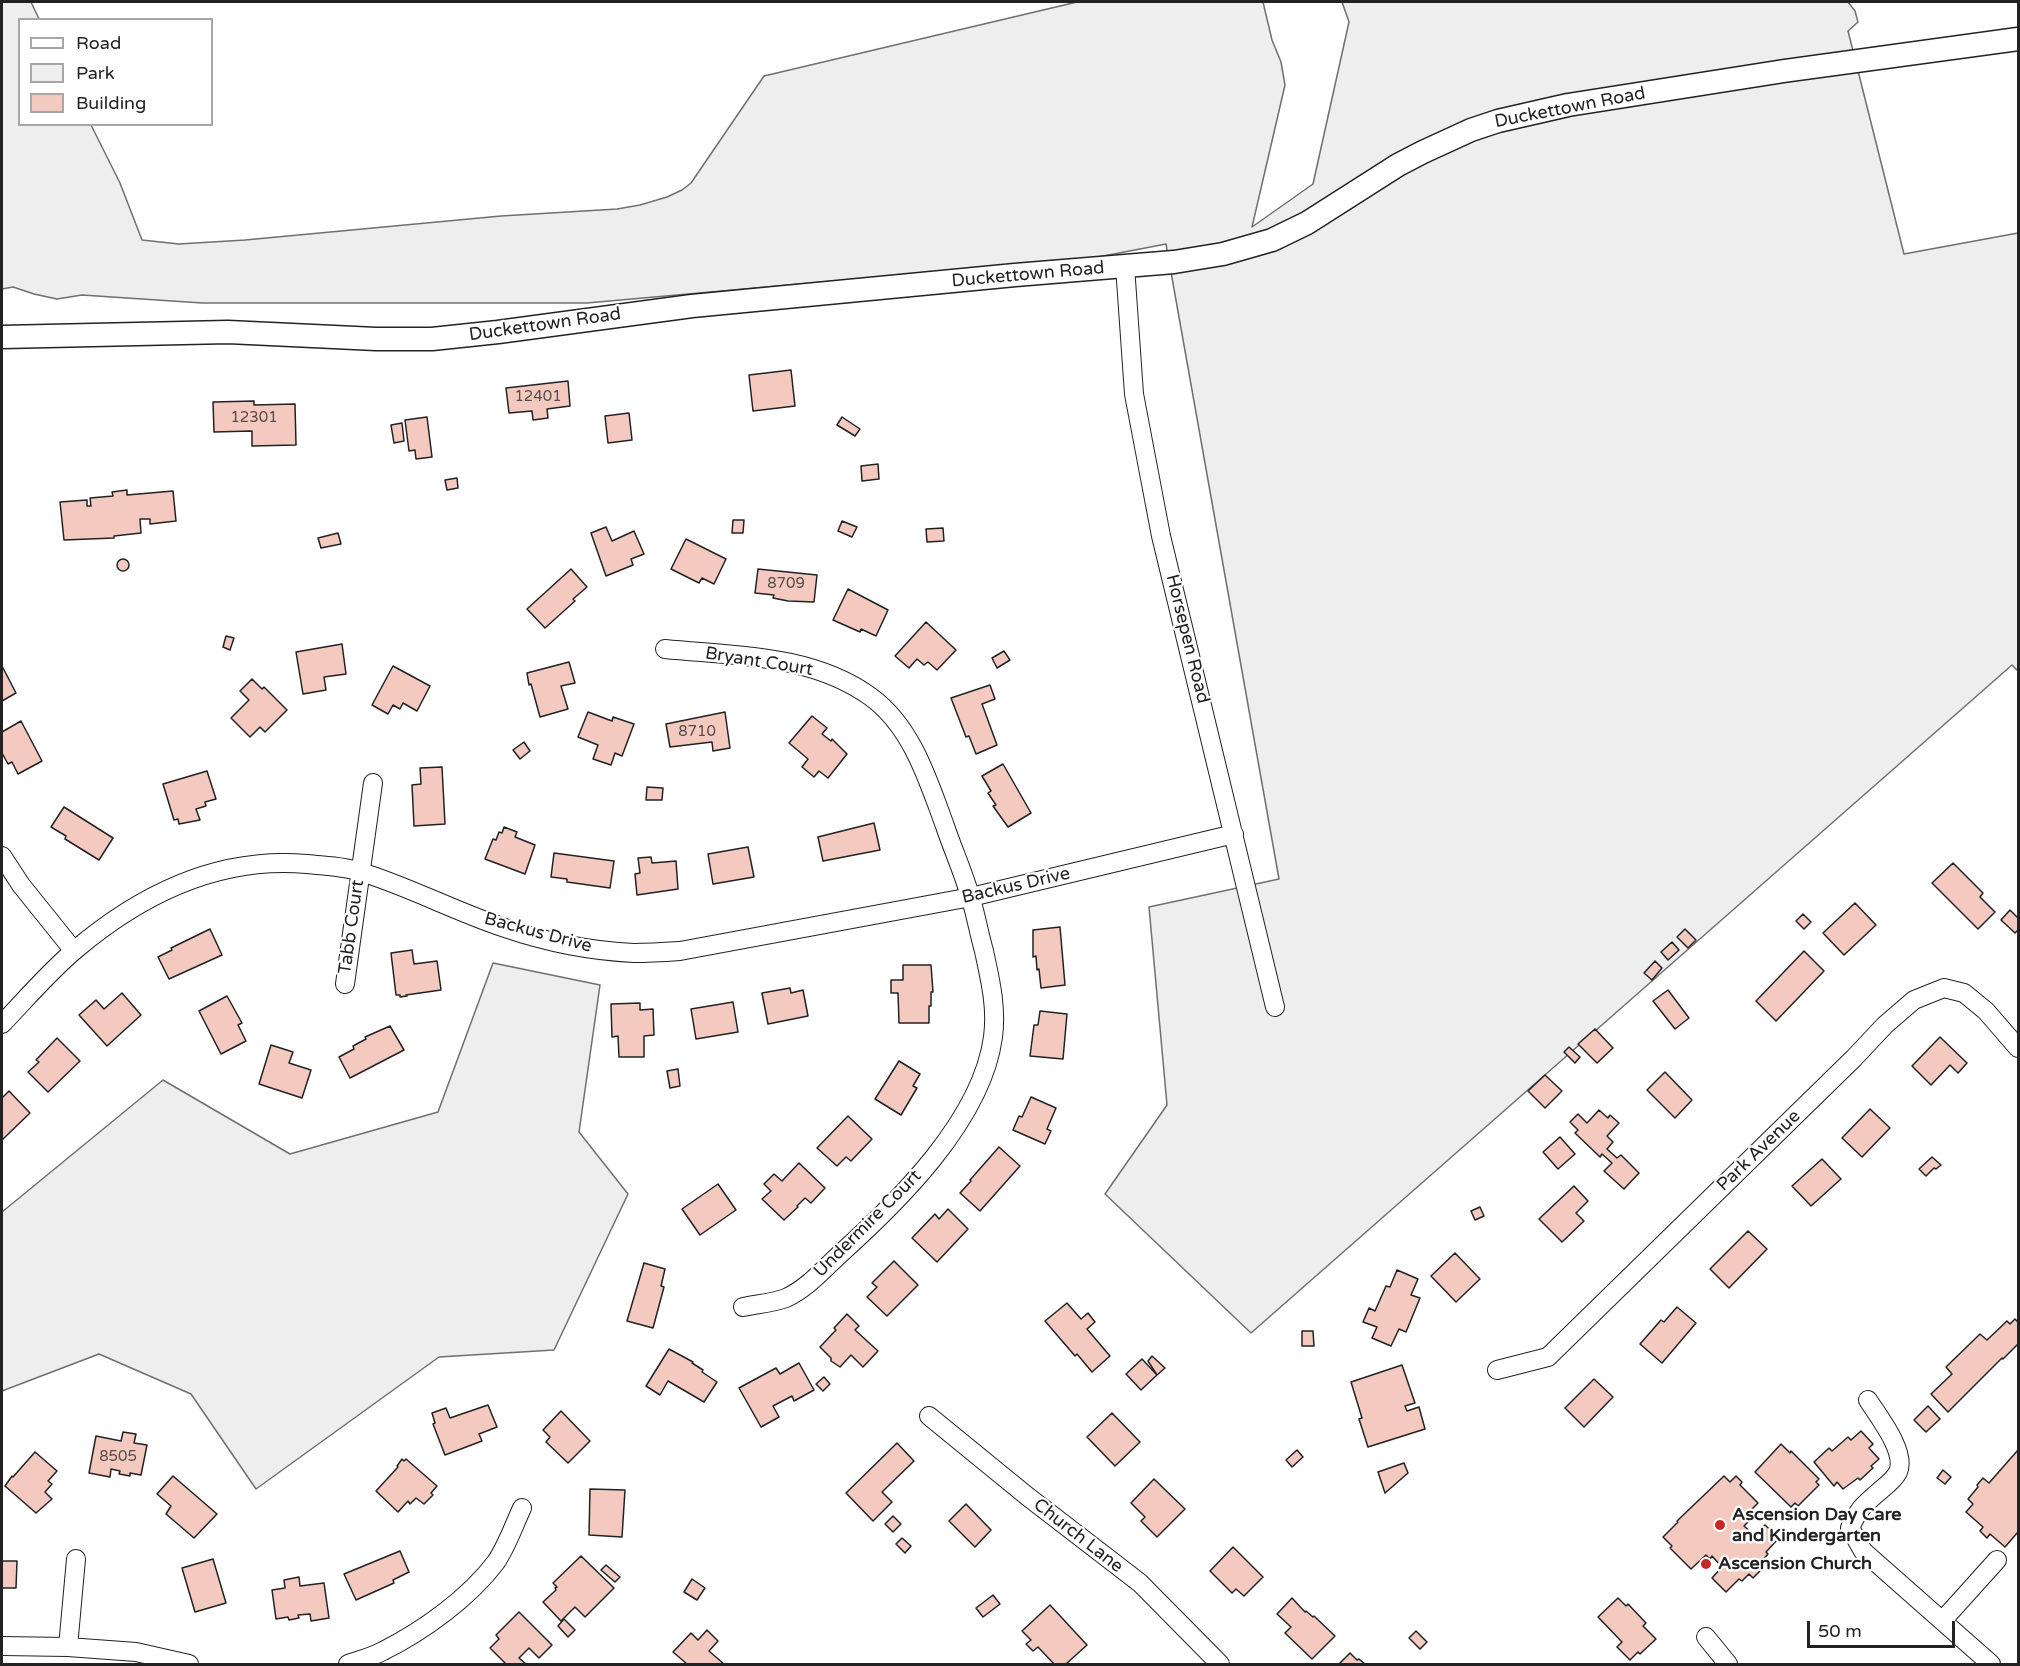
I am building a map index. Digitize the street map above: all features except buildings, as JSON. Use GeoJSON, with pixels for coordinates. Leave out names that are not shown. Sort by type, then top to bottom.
{"type":"FeatureCollection","features":[{"type":"Feature","properties":{"kind":"street","name":"Duckettown Road"},"geometry":{"type":"LineString","coordinates":[[2,338],[228,332],[376,339],[432,339],[692,306],[1199,258],[1245,249],[1272,240],[1307,223],[1398,165],[1423,152],[1471,130],[1532,112],[1784,70],[2019,39]]}},
{"type":"Feature","properties":{"kind":"street","name":"Horsepen Road"},"geometry":{"type":"LineString","coordinates":[[1125,266],[1134,394],[1161,536],[1275,1007]]}},
{"type":"Feature","properties":{"kind":"street","name":"Bryant Court"},"geometry":{"type":"LineString","coordinates":[[665,649],[767,659],[812,667],[838,678],[871,697],[892,717],[907,738],[926,773],[971,897]]}},
{"type":"Feature","properties":{"kind":"street","name":"Tabb Court"},"geometry":{"type":"LineString","coordinates":[[345,984],[373,783]]}},
{"type":"Feature","properties":{"kind":"street","name":"Backus Drive"},"geometry":{"type":"LineString","coordinates":[[2,1024],[74,951],[118,916],[144,900],[201,875],[230,868],[274,862],[360,871],[506,928],[583,948],[634,953],[680,951],[971,897],[1234,834]]}},
{"type":"Feature","properties":{"kind":"street"},"geometry":{"type":"LineString","coordinates":[[2,856],[21,885],[74,951]]}},
{"type":"Feature","properties":{"kind":"street","name":"Undermire Court"},"geometry":{"type":"LineString","coordinates":[[743,1307],[786,1298],[803,1287],[859,1237],[917,1179],[974,1096],[985,1069],[993,1037],[994,1012],[992,987],[971,897]]}},
{"type":"Feature","properties":{"kind":"street","name":"Park Avenue"},"geometry":{"type":"LineString","coordinates":[[1497,1370],[1548,1357],[1885,1025],[1914,1000],[1944,988],[1964,993],[1986,1011],[2019,1048]]}},
{"type":"Feature","properties":{"kind":"street"},"geometry":{"type":"LineString","coordinates":[[1868,1400],[1894,1443],[1900,1460],[1898,1472],[1886,1487],[1859,1508],[1850,1528],[1863,1551],[1991,1665]]}},
{"type":"Feature","properties":{"kind":"street","name":"Church Lane"},"geometry":{"type":"LineString","coordinates":[[929,1416],[1027,1496],[1140,1583],[1220,1665]]}},
{"type":"Feature","properties":{"kind":"street"},"geometry":{"type":"LineString","coordinates":[[348,1665],[381,1653],[411,1636],[438,1617],[478,1582],[497,1561],[522,1508]]}},
{"type":"Feature","properties":{"kind":"street"},"geometry":{"type":"LineString","coordinates":[[68,1647],[76,1559]]}},
{"type":"Feature","properties":{"kind":"street"},"geometry":{"type":"LineString","coordinates":[[1943,1620],[1997,1560]]}},
{"type":"Feature","properties":{"kind":"street"},"geometry":{"type":"LineString","coordinates":[[1706,1637],[1728,1665]]}},
{"type":"Feature","properties":{"kind":"street"},"geometry":{"type":"LineString","coordinates":[[2,1646],[68,1647],[136,1652],[189,1665]]}},
{"type":"Feature","properties":{"kind":"green space"},"geometry":{"type":"Polygon","coordinates":[[[2,2],[31,2],[39,18],[18,18],[18,126],[92,126],[120,183],[142,240],[179,244],[501,216],[617,209],[640,205],[667,197],[691,183],[764,76],[1077,2],[1263,2],[1272,40],[1281,62],[1285,85],[1252,227],[1313,184],[1349,22],[1342,2],[1848,2],[1855,11],[1858,22],[1848,31],[1904,254],[2018,233],[2018,671],[2012,665],[1251,1333],[1105,1194],[1167,1105],[1149,907],[1279,879],[1166,244],[1093,258],[587,303],[202,303],[82,295],[57,299],[13,287],[2,289],[2,2]]]}},
{"type":"Feature","properties":{"kind":"green space"},"geometry":{"type":"Polygon","coordinates":[[[493,963],[600,985],[579,1132],[628,1194],[554,1350],[439,1357],[256,1489],[191,1394],[99,1354],[2,1391],[2,1212],[163,1080],[290,1154],[438,1112],[493,963]]]}},
{"type":"Feature","properties":{"kind":"place","name":"Ascension Day Care and Kindergarten"},"geometry":{"type":"Point","coordinates":[1720,1525]}},
{"type":"Feature","properties":{"kind":"place","name":"Ascension Church"},"geometry":{"type":"Point","coordinates":[1706,1564]}}]}
